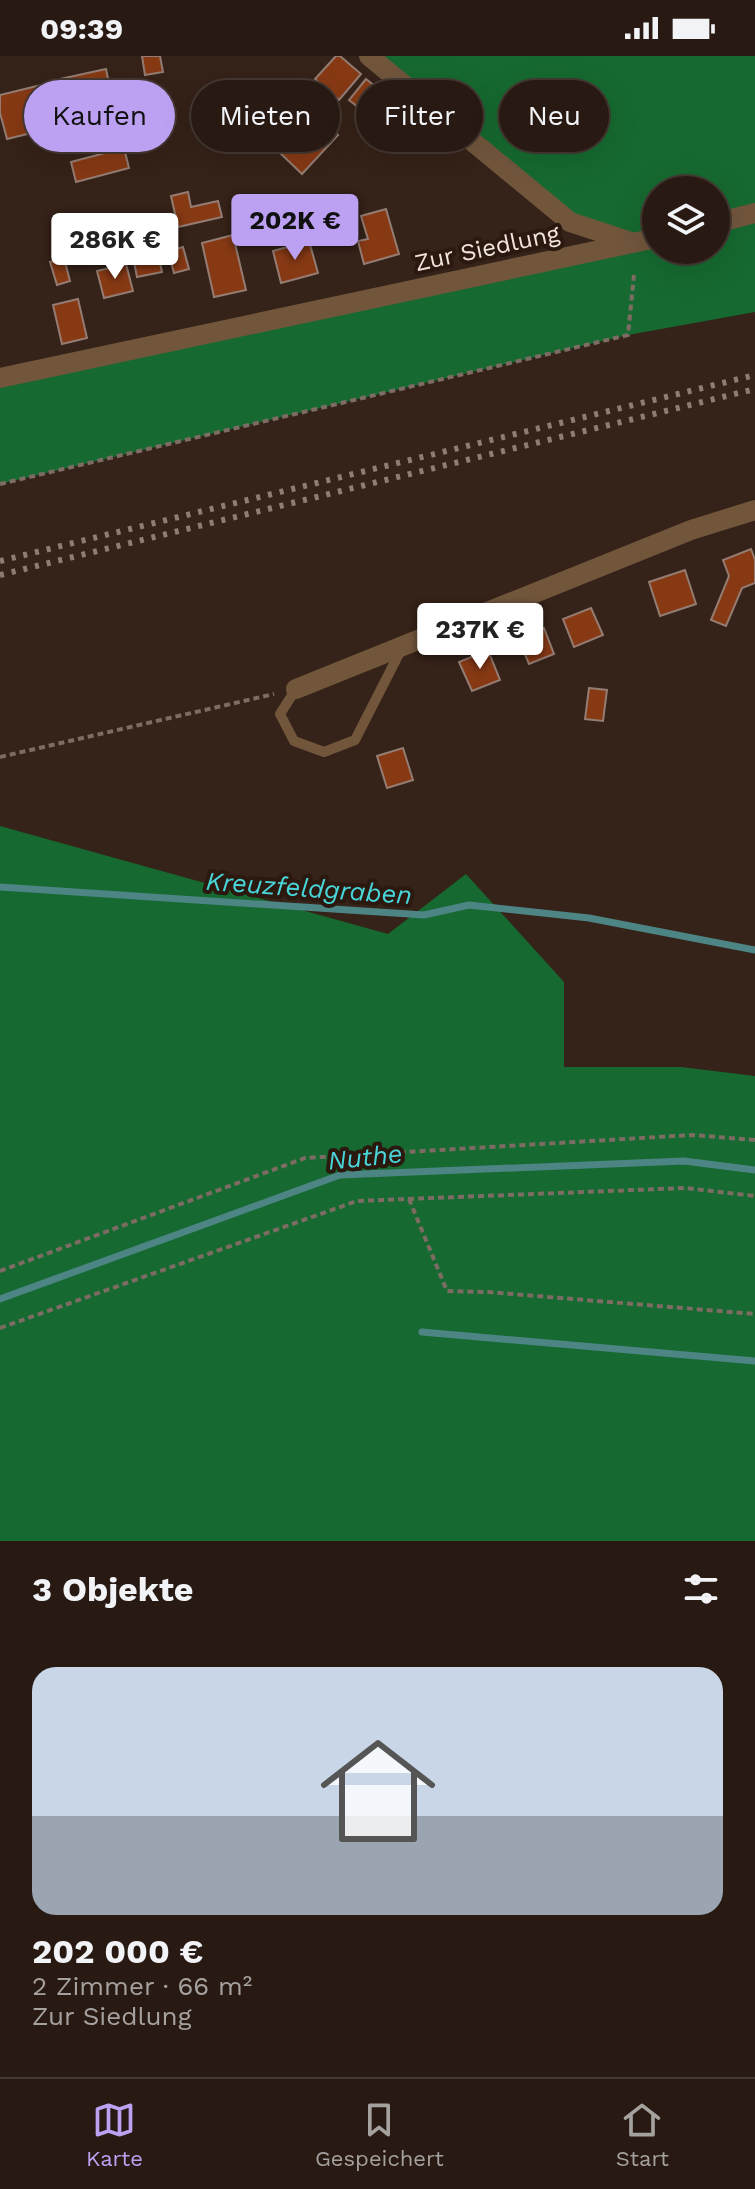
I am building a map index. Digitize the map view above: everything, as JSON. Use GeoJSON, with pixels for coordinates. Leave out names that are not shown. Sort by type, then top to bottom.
{"type":"FeatureCollection","features":[{"type":"Feature","properties":{"kind":"street"},"geometry":{"type":"LineString","coordinates":[[369,56],[570,222],[635,243]]}},
{"type":"Feature","properties":{"kind":"street"},"geometry":{"type":"LineString","coordinates":[[730,219],[755,213]]}},
{"type":"Feature","properties":{"kind":"street","name":"Zur Siedlung"},"geometry":{"type":"LineString","coordinates":[[0,378],[642,241]]}},
{"type":"Feature","properties":{"kind":"street"},"geometry":{"type":"LineString","coordinates":[[296,689],[691,530],[755,510]]}},
{"type":"Feature","properties":{"kind":"lane"},"geometry":{"type":"LineString","coordinates":[[296,689],[280,714],[294,741],[324,752],[355,740],[404,644]]}},
{"type":"Feature","properties":{"kind":"path"},"geometry":{"type":"LineString","coordinates":[[0,484],[628,335],[634,275]]}},
{"type":"Feature","properties":{"kind":"path"},"geometry":{"type":"LineString","coordinates":[[0,757],[296,689]]}},
{"type":"Feature","properties":{"kind":"path"},"geometry":{"type":"LineString","coordinates":[[0,1271],[305,1158],[692,1135],[755,1140]]}},
{"type":"Feature","properties":{"kind":"path"},"geometry":{"type":"LineString","coordinates":[[0,1328],[357,1201],[685,1188],[755,1196]]}},
{"type":"Feature","properties":{"kind":"path"},"geometry":{"type":"LineString","coordinates":[[409,1199],[447,1291],[755,1314]]}},
{"type":"Feature","properties":{"kind":"green space"},"geometry":{"type":"Polygon","coordinates":[[[369,56],[755,56],[755,312],[628,335],[0,484],[0,378],[633,243],[570,222],[483,150],[483,80],[398,80],[369,56]]]}},
{"type":"Feature","properties":{"kind":"green space"},"geometry":{"type":"Polygon","coordinates":[[[0,826],[388,934],[466,874],[564,982],[564,1067],[681,1067],[755,1076],[755,1541],[0,1541],[0,826]]]}},
{"type":"Feature","properties":{"kind":"building"},"geometry":{"type":"Polygon","coordinates":[[[142,56],[160,56],[163,72],[145,75],[142,56]]]}},
{"type":"Feature","properties":{"kind":"building"},"geometry":{"type":"Polygon","coordinates":[[[336,56],[361,74],[340,99],[340,80],[315,79],[336,56]]]}},
{"type":"Feature","properties":{"kind":"building"},"geometry":{"type":"Polygon","coordinates":[[[106,69],[108,80],[60,80],[106,69]]]}},
{"type":"Feature","properties":{"kind":"building"},"geometry":{"type":"Polygon","coordinates":[[[24,89],[24,135],[7,139],[0,113],[0,95],[24,89]]]}},
{"type":"Feature","properties":{"kind":"building"},"geometry":{"type":"Polygon","coordinates":[[[356,91],[356,105],[349,100],[356,91]]]}},
{"type":"Feature","properties":{"kind":"building"},"geometry":{"type":"Polygon","coordinates":[[[109,152],[125,152],[129,168],[76,182],[71,162],[109,152]]]}},
{"type":"Feature","properties":{"kind":"building"},"geometry":{"type":"Polygon","coordinates":[[[279,152],[322,152],[302,174],[279,152]]]}},
{"type":"Feature","properties":{"kind":"building"},"geometry":{"type":"Polygon","coordinates":[[[188,192],[191,207],[218,201],[222,217],[178,227],[171,196],[188,192]]]}},
{"type":"Feature","properties":{"kind":"building"},"geometry":{"type":"Polygon","coordinates":[[[386,209],[399,254],[364,264],[358,241],[368,239],[361,216],[386,209]]]}},
{"type":"Feature","properties":{"kind":"building"},"geometry":{"type":"Polygon","coordinates":[[[151,222],[162,272],[137,277],[127,227],[151,222]]]}},
{"type":"Feature","properties":{"kind":"building"},"geometry":{"type":"Polygon","coordinates":[[[233,235],[246,290],[214,297],[202,243],[233,235]]]}},
{"type":"Feature","properties":{"kind":"building"},"geometry":{"type":"Polygon","coordinates":[[[309,241],[318,273],[281,283],[273,251],[309,241]]]}},
{"type":"Feature","properties":{"kind":"building"},"geometry":{"type":"Polygon","coordinates":[[[183,247],[189,269],[174,273],[168,251],[183,247]]]}},
{"type":"Feature","properties":{"kind":"building"},"geometry":{"type":"Polygon","coordinates":[[[64,258],[70,281],[57,285],[50,262],[64,258]]]}},
{"type":"Feature","properties":{"kind":"building"},"geometry":{"type":"Polygon","coordinates":[[[126,264],[133,291],[104,298],[97,271],[126,264]]]}},
{"type":"Feature","properties":{"kind":"building"},"geometry":{"type":"Polygon","coordinates":[[[78,299],[87,338],[62,344],[53,305],[78,299]]]}},
{"type":"Feature","properties":{"kind":"building"},"geometry":{"type":"Polygon","coordinates":[[[751,549],[755,560],[755,583],[742,588],[726,626],[711,620],[729,576],[723,560],[751,549]]]}},
{"type":"Feature","properties":{"kind":"building"},"geometry":{"type":"Polygon","coordinates":[[[685,570],[696,604],[660,616],[649,582],[685,570]]]}},
{"type":"Feature","properties":{"kind":"building"},"geometry":{"type":"Polygon","coordinates":[[[591,608],[603,635],[574,647],[563,619],[591,608]]]}},
{"type":"Feature","properties":{"kind":"building"},"geometry":{"type":"Polygon","coordinates":[[[544,628],[554,654],[529,664],[518,638],[544,628]]]}},
{"type":"Feature","properties":{"kind":"building"},"geometry":{"type":"Polygon","coordinates":[[[488,650],[500,680],[472,691],[459,662],[488,650]]]}},
{"type":"Feature","properties":{"kind":"building"},"geometry":{"type":"Polygon","coordinates":[[[589,688],[607,690],[603,721],[585,719],[589,688]]]}},
{"type":"Feature","properties":{"kind":"building"},"geometry":{"type":"Polygon","coordinates":[[[403,748],[413,780],[387,788],[377,756],[403,748]]]}},
{"type":"Feature","properties":{"kind":"waterway","name":"Kreuzfeldgraben"},"geometry":{"type":"LineString","coordinates":[[0,887],[424,915],[469,905],[589,918],[755,950]]}},
{"type":"Feature","properties":{"kind":"waterway","name":"Nuthe"},"geometry":{"type":"LineString","coordinates":[[0,1299],[340,1175],[684,1161],[755,1170]]}},
{"type":"Feature","properties":{"kind":"waterway"},"geometry":{"type":"LineString","coordinates":[[422,1332],[755,1361]]}},
{"type":"Feature","properties":{"kind":"railway"},"geometry":{"type":"LineString","coordinates":[[0,561],[755,375]]}},
{"type":"Feature","properties":{"kind":"railway"},"geometry":{"type":"LineString","coordinates":[[0,575],[755,389]]}}]}
